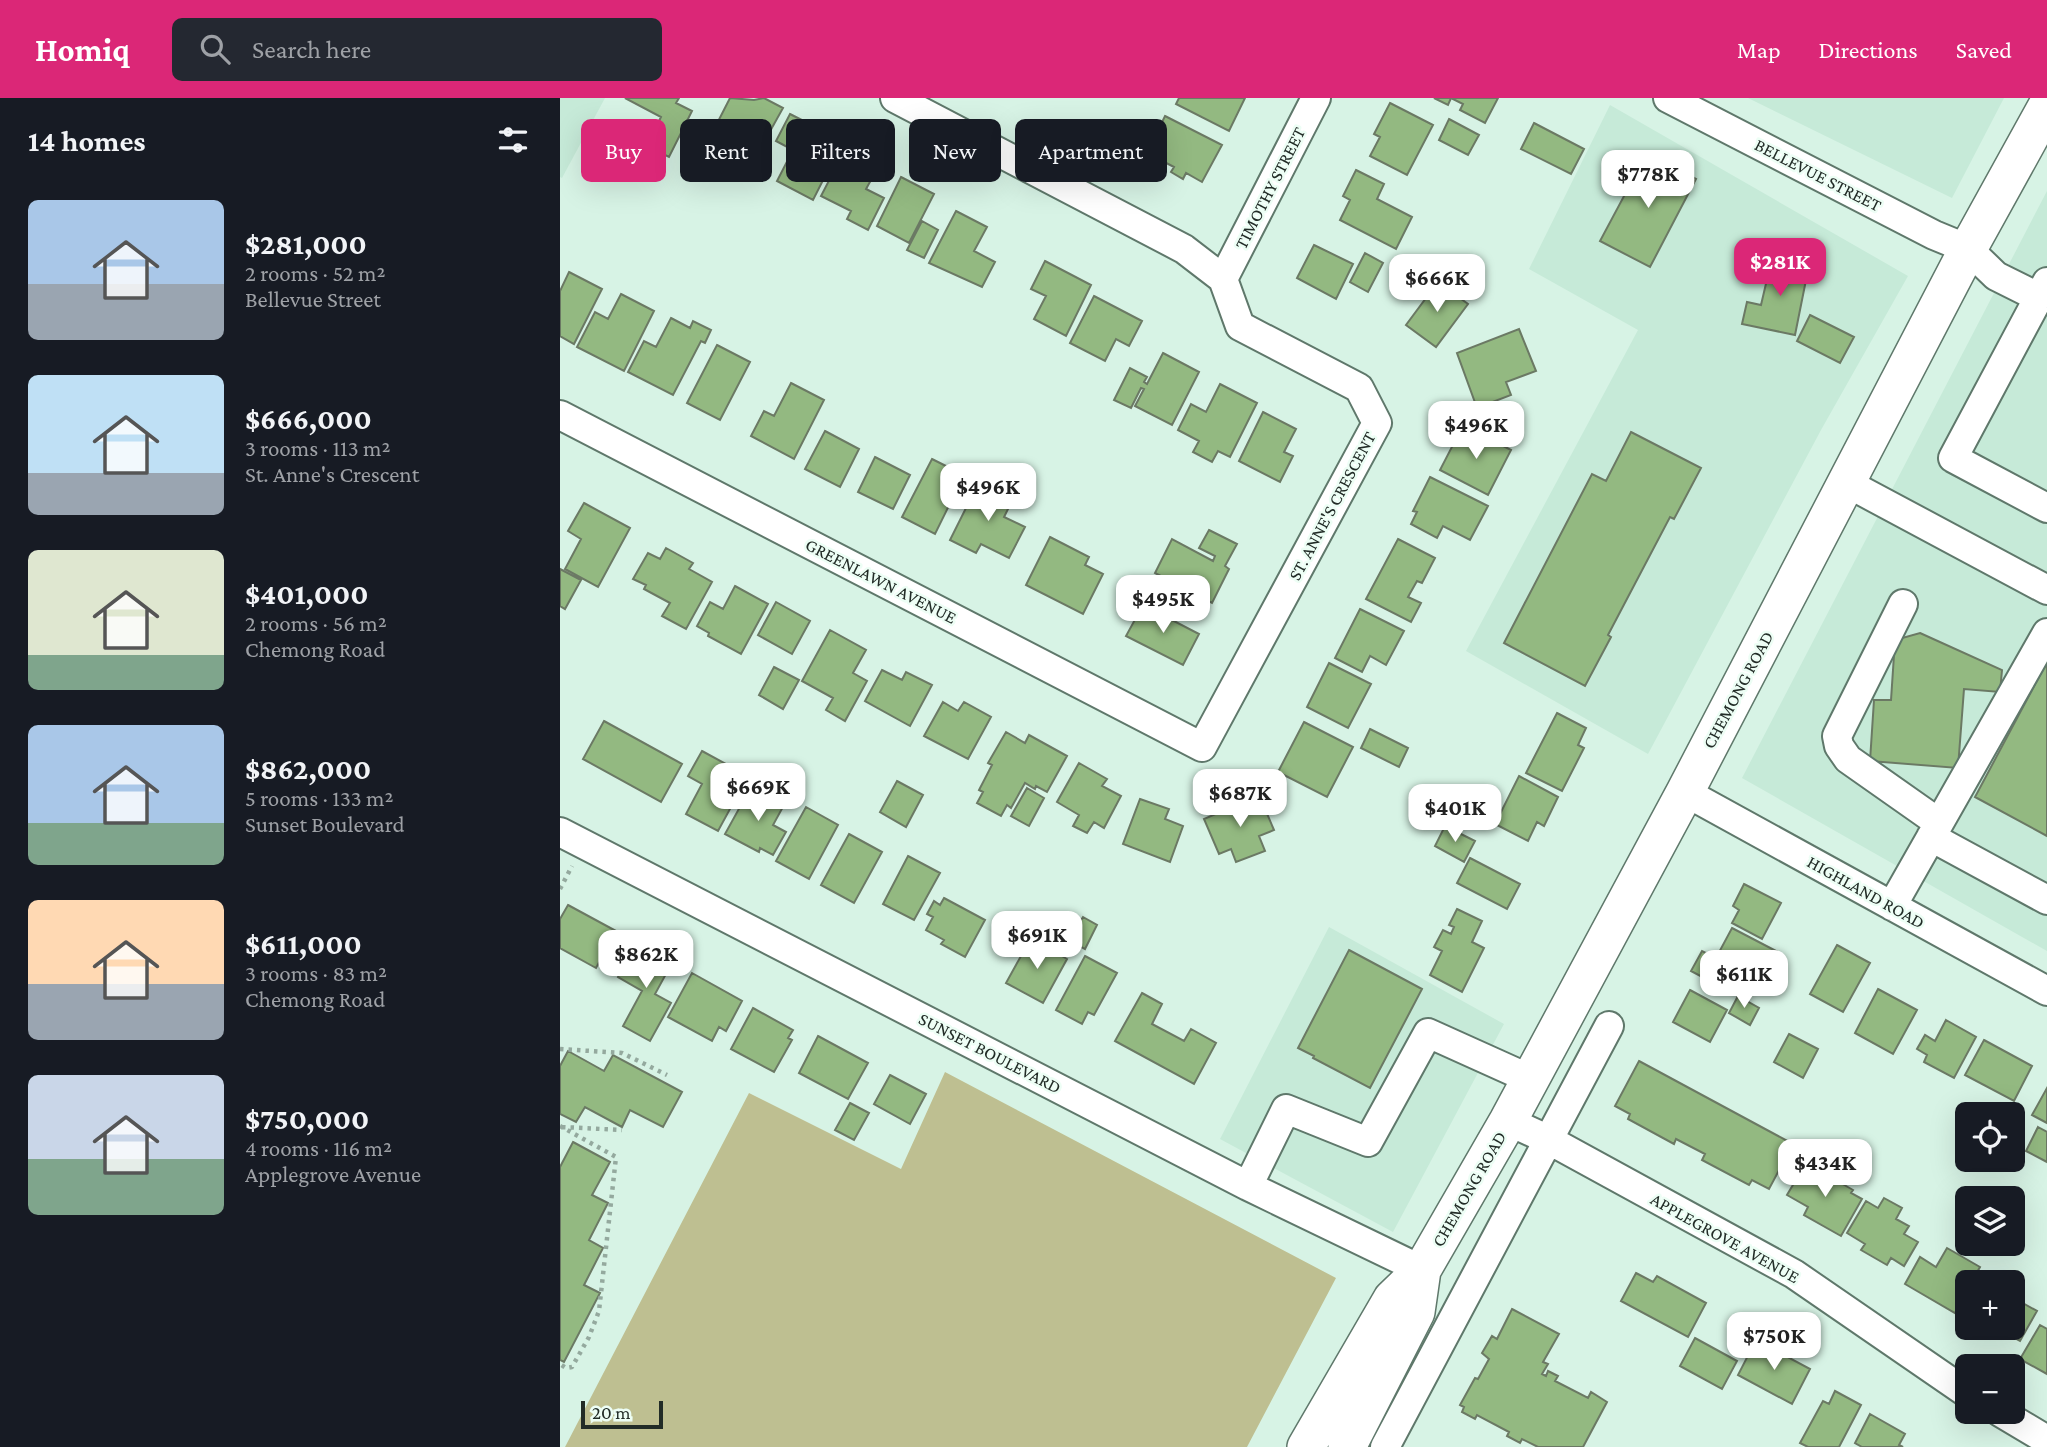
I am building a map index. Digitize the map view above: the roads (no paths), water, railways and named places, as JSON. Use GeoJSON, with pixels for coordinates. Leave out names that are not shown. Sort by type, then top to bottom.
{"type":"FeatureCollection","features":[{"type":"Feature","properties":{"kind":"main road","name":"CHEMONG ROAD"},"geometry":{"type":"LineString","coordinates":[[1306,1447],[1392,1298],[1422,1270],[1508,1121],[1685,792],[1968,249],[2047,106]]}},
{"type":"Feature","properties":{"kind":"main road","name":"CHEMONG ROAD"},"geometry":{"type":"LineString","coordinates":[[1346,1447],[1416,1312],[1422,1270]]}},
{"type":"Feature","properties":{"kind":"street"},"geometry":{"type":"LineString","coordinates":[[895,98],[1184,249],[1223,279]]}},
{"type":"Feature","properties":{"kind":"street","name":"TIMOTHY STREET"},"geometry":{"type":"LineString","coordinates":[[1223,279],[1316,98]]}},
{"type":"Feature","properties":{"kind":"street","name":"BELLEVUE STREET"},"geometry":{"type":"LineString","coordinates":[[1668,98],[1934,235],[1968,249]]}},
{"type":"Feature","properties":{"kind":"street"},"geometry":{"type":"LineString","coordinates":[[1968,249],[1996,275],[2043,289],[1953,458],[2047,508]]}},
{"type":"Feature","properties":{"kind":"street","name":"ST. ANNE'S CRESCENT"},"geometry":{"type":"LineString","coordinates":[[1202,747],[1377,423],[1359,387],[1240,326],[1223,279]]}},
{"type":"Feature","properties":{"kind":"street","name":"GREENLAWN AVENUE"},"geometry":{"type":"LineString","coordinates":[[560,415],[1202,747]]}},
{"type":"Feature","properties":{"kind":"street"},"geometry":{"type":"LineString","coordinates":[[1847,483],[2047,590]]}},
{"type":"Feature","properties":{"kind":"street"},"geometry":{"type":"LineString","coordinates":[[1903,604],[1837,736],[1839,746],[1848,759],[1935,830],[2047,900]]}},
{"type":"Feature","properties":{"kind":"street"},"geometry":{"type":"LineString","coordinates":[[1892,906],[2047,633]]}},
{"type":"Feature","properties":{"kind":"street","name":"HIGHLAND ROAD"},"geometry":{"type":"LineString","coordinates":[[1685,792],[2047,991]]}},
{"type":"Feature","properties":{"kind":"street","name":"SUNSET BOULEVARD"},"geometry":{"type":"LineString","coordinates":[[560,832],[1248,1186],[1422,1270]]}},
{"type":"Feature","properties":{"kind":"street"},"geometry":{"type":"LineString","coordinates":[[1385,1447],[1609,1026]]}},
{"type":"Feature","properties":{"kind":"street"},"geometry":{"type":"LineString","coordinates":[[1248,1186],[1286,1109],[1368,1142],[1428,1033],[1531,1079]]}},
{"type":"Feature","properties":{"kind":"street","name":"APPLEGROVE AVENUE"},"geometry":{"type":"LineString","coordinates":[[1508,1121],[1549,1140],[1794,1274],[1955,1385]]}},
{"type":"Feature","properties":{"kind":"street"},"geometry":{"type":"LineString","coordinates":[[2020,1424],[2047,1440]]}}]}
